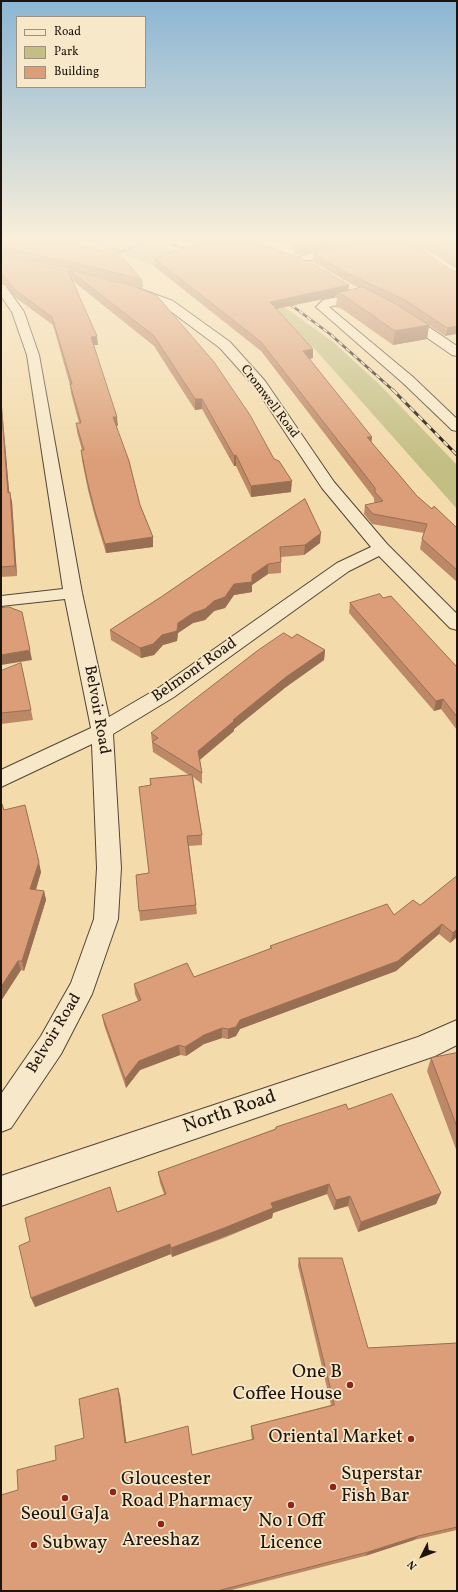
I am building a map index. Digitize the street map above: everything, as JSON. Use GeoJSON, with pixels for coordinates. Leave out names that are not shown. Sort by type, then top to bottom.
{"type":"FeatureCollection","features":[{"type":"Feature","properties":{"kind":"street","name":"Belvoir Road"},"geometry":{"type":"LineString","coordinates":[[1,1118],[51,1045],[83,986],[106,919],[109,868],[102,731],[73,593],[33,355],[13,313]]}},
{"type":"Feature","properties":{"kind":"street","name":"Cromwell Road"},"geometry":{"type":"LineString","coordinates":[[181,313],[225,346],[260,384],[328,485],[381,548],[457,624]]}},
{"type":"Feature","properties":{"kind":"street"},"geometry":{"type":"LineString","coordinates":[[329,313],[408,380],[457,427]]}},
{"type":"Feature","properties":{"kind":"street"},"geometry":{"type":"LineString","coordinates":[[398,313],[457,352]]}},
{"type":"Feature","properties":{"kind":"street","name":"Belmont Road"},"geometry":{"type":"LineString","coordinates":[[1,779],[102,731],[167,692],[343,567],[381,548]]}},
{"type":"Feature","properties":{"kind":"street"},"geometry":{"type":"LineString","coordinates":[[1,601],[73,593]]}},
{"type":"Feature","properties":{"kind":"street","name":"North Road"},"geometry":{"type":"LineString","coordinates":[[1,1191],[425,1047],[457,1032]]}},
{"type":"Feature","properties":{"kind":"green space"},"geometry":{"type":"Polygon","coordinates":[[[258,313],[293,313],[332,341],[379,384],[457,465],[457,509],[313,347],[258,313]]]}},
{"type":"Feature","properties":{"kind":"building"},"geometry":{"type":"Polygon","coordinates":[[[47,313],[87,313],[97,336],[91,337],[117,417],[113,417],[129,461],[140,505],[153,537],[105,544],[87,480],[81,450],[84,450],[76,423],[81,423],[70,384],[72,384],[52,317],[47,313]]]}},
{"type":"Feature","properties":{"kind":"building"},"geometry":{"type":"Polygon","coordinates":[[[125,313],[172,313],[214,362],[250,415],[274,459],[279,461],[292,481],[251,486],[236,455],[234,456],[202,399],[195,399],[154,336],[125,313]]]}},
{"type":"Feature","properties":{"kind":"building"},"geometry":{"type":"Polygon","coordinates":[[[224,313],[280,313],[313,349],[303,351],[372,437],[367,437],[417,496],[432,509],[434,506],[457,528],[457,570],[422,539],[427,524],[373,514],[365,505],[383,501],[375,492],[375,488],[261,342],[224,313]]]}},
{"type":"Feature","properties":{"kind":"building"},"geometry":{"type":"Polygon","coordinates":[[[369,313],[411,313],[429,325],[395,331],[369,313]]]}},
{"type":"Feature","properties":{"kind":"building"},"geometry":{"type":"Polygon","coordinates":[[[425,313],[457,313],[457,326],[447,328],[425,313]]]}},
{"type":"Feature","properties":{"kind":"building"},"geometry":{"type":"Polygon","coordinates":[[[1,405],[8,493],[10,492],[15,566],[1,567],[1,405]]]}},
{"type":"Feature","properties":{"kind":"building"},"geometry":{"type":"Polygon","coordinates":[[[305,499],[321,533],[305,545],[280,547],[281,562],[268,564],[252,575],[252,582],[234,584],[225,597],[214,601],[205,609],[193,613],[178,623],[177,631],[162,635],[153,644],[140,648],[110,630],[161,597],[305,499]]]}},
{"type":"Feature","properties":{"kind":"building"},"geometry":{"type":"Polygon","coordinates":[[[380,594],[383,598],[391,596],[457,667],[457,717],[443,699],[436,701],[350,603],[380,594]]]}},
{"type":"Feature","properties":{"kind":"building"},"geometry":{"type":"Polygon","coordinates":[[[9,607],[22,612],[30,650],[1,655],[1,608],[9,607]]]}},
{"type":"Feature","properties":{"kind":"building"},"geometry":{"type":"Polygon","coordinates":[[[284,633],[292,638],[297,634],[325,650],[286,677],[233,720],[234,721],[198,751],[202,773],[152,742],[158,738],[151,733],[257,651],[284,633]]]}},
{"type":"Feature","properties":{"kind":"building"},"geometry":{"type":"Polygon","coordinates":[[[21,663],[31,710],[1,713],[1,671],[21,663]]]}},
{"type":"Feature","properties":{"kind":"building"},"geometry":{"type":"Polygon","coordinates":[[[192,775],[202,835],[187,836],[196,905],[139,911],[136,875],[149,873],[139,787],[151,785],[150,779],[192,775]]]}},
{"type":"Feature","properties":{"kind":"building"},"geometry":{"type":"Polygon","coordinates":[[[1,804],[4,810],[25,805],[39,862],[30,889],[44,891],[22,961],[18,961],[1,987],[1,804]]]}},
{"type":"Feature","properties":{"kind":"building"},"geometry":{"type":"Polygon","coordinates":[[[457,876],[457,929],[453,933],[442,924],[398,961],[240,1020],[236,1027],[228,1029],[222,1028],[204,1035],[185,1047],[179,1045],[139,1061],[125,1079],[102,1015],[141,1000],[134,984],[187,963],[194,977],[272,948],[270,946],[387,904],[394,915],[413,900],[420,905],[457,876]]]}},
{"type":"Feature","properties":{"kind":"building"},"geometry":{"type":"Polygon","coordinates":[[[457,1053],[457,1127],[431,1058],[457,1053]]]}},
{"type":"Feature","properties":{"kind":"building"},"geometry":{"type":"Polygon","coordinates":[[[392,1094],[441,1193],[361,1222],[350,1196],[336,1200],[329,1184],[271,1203],[273,1208],[224,1228],[171,1248],[170,1244],[31,1298],[19,1246],[30,1241],[25,1218],[110,1187],[117,1212],[166,1194],[158,1172],[276,1129],[276,1127],[346,1104],[348,1109],[392,1094]]]}},
{"type":"Feature","properties":{"kind":"building"},"geometry":{"type":"Polygon","coordinates":[[[299,1258],[342,1258],[368,1348],[457,1343],[457,1527],[418,1536],[368,1552],[217,1591],[1,1591],[1,1495],[18,1490],[17,1470],[56,1460],[55,1446],[84,1438],[79,1399],[118,1388],[125,1443],[188,1426],[192,1455],[254,1439],[251,1426],[334,1405],[299,1258]]]}},
{"type":"Feature","properties":{"kind":"railway"},"geometry":{"type":"LineString","coordinates":[[302,313],[330,334],[394,391]]}},
{"type":"Feature","properties":{"kind":"railway"},"geometry":{"type":"LineString","coordinates":[[394,391],[457,455]]}},
{"type":"Feature","properties":{"kind":"place","name":"One B Coffee House"},"geometry":{"type":"Point","coordinates":[350,1385]}},
{"type":"Feature","properties":{"kind":"place","name":"Oriental Market"},"geometry":{"type":"Point","coordinates":[411,1439]}},
{"type":"Feature","properties":{"kind":"place","name":"Superstar Fish Bar"},"geometry":{"type":"Point","coordinates":[333,1487]}},
{"type":"Feature","properties":{"kind":"place","name":"Gloucester Road Pharmacy"},"geometry":{"type":"Point","coordinates":[113,1492]}},
{"type":"Feature","properties":{"kind":"place","name":"Seoul GaJa"},"geometry":{"type":"Point","coordinates":[65,1498]}},
{"type":"Feature","properties":{"kind":"place","name":"No 1 Off Licence"},"geometry":{"type":"Point","coordinates":[291,1505]}},
{"type":"Feature","properties":{"kind":"place","name":"Areeshaz"},"geometry":{"type":"Point","coordinates":[161,1524]}},
{"type":"Feature","properties":{"kind":"place","name":"Subway"},"geometry":{"type":"Point","coordinates":[34,1545]}}]}
